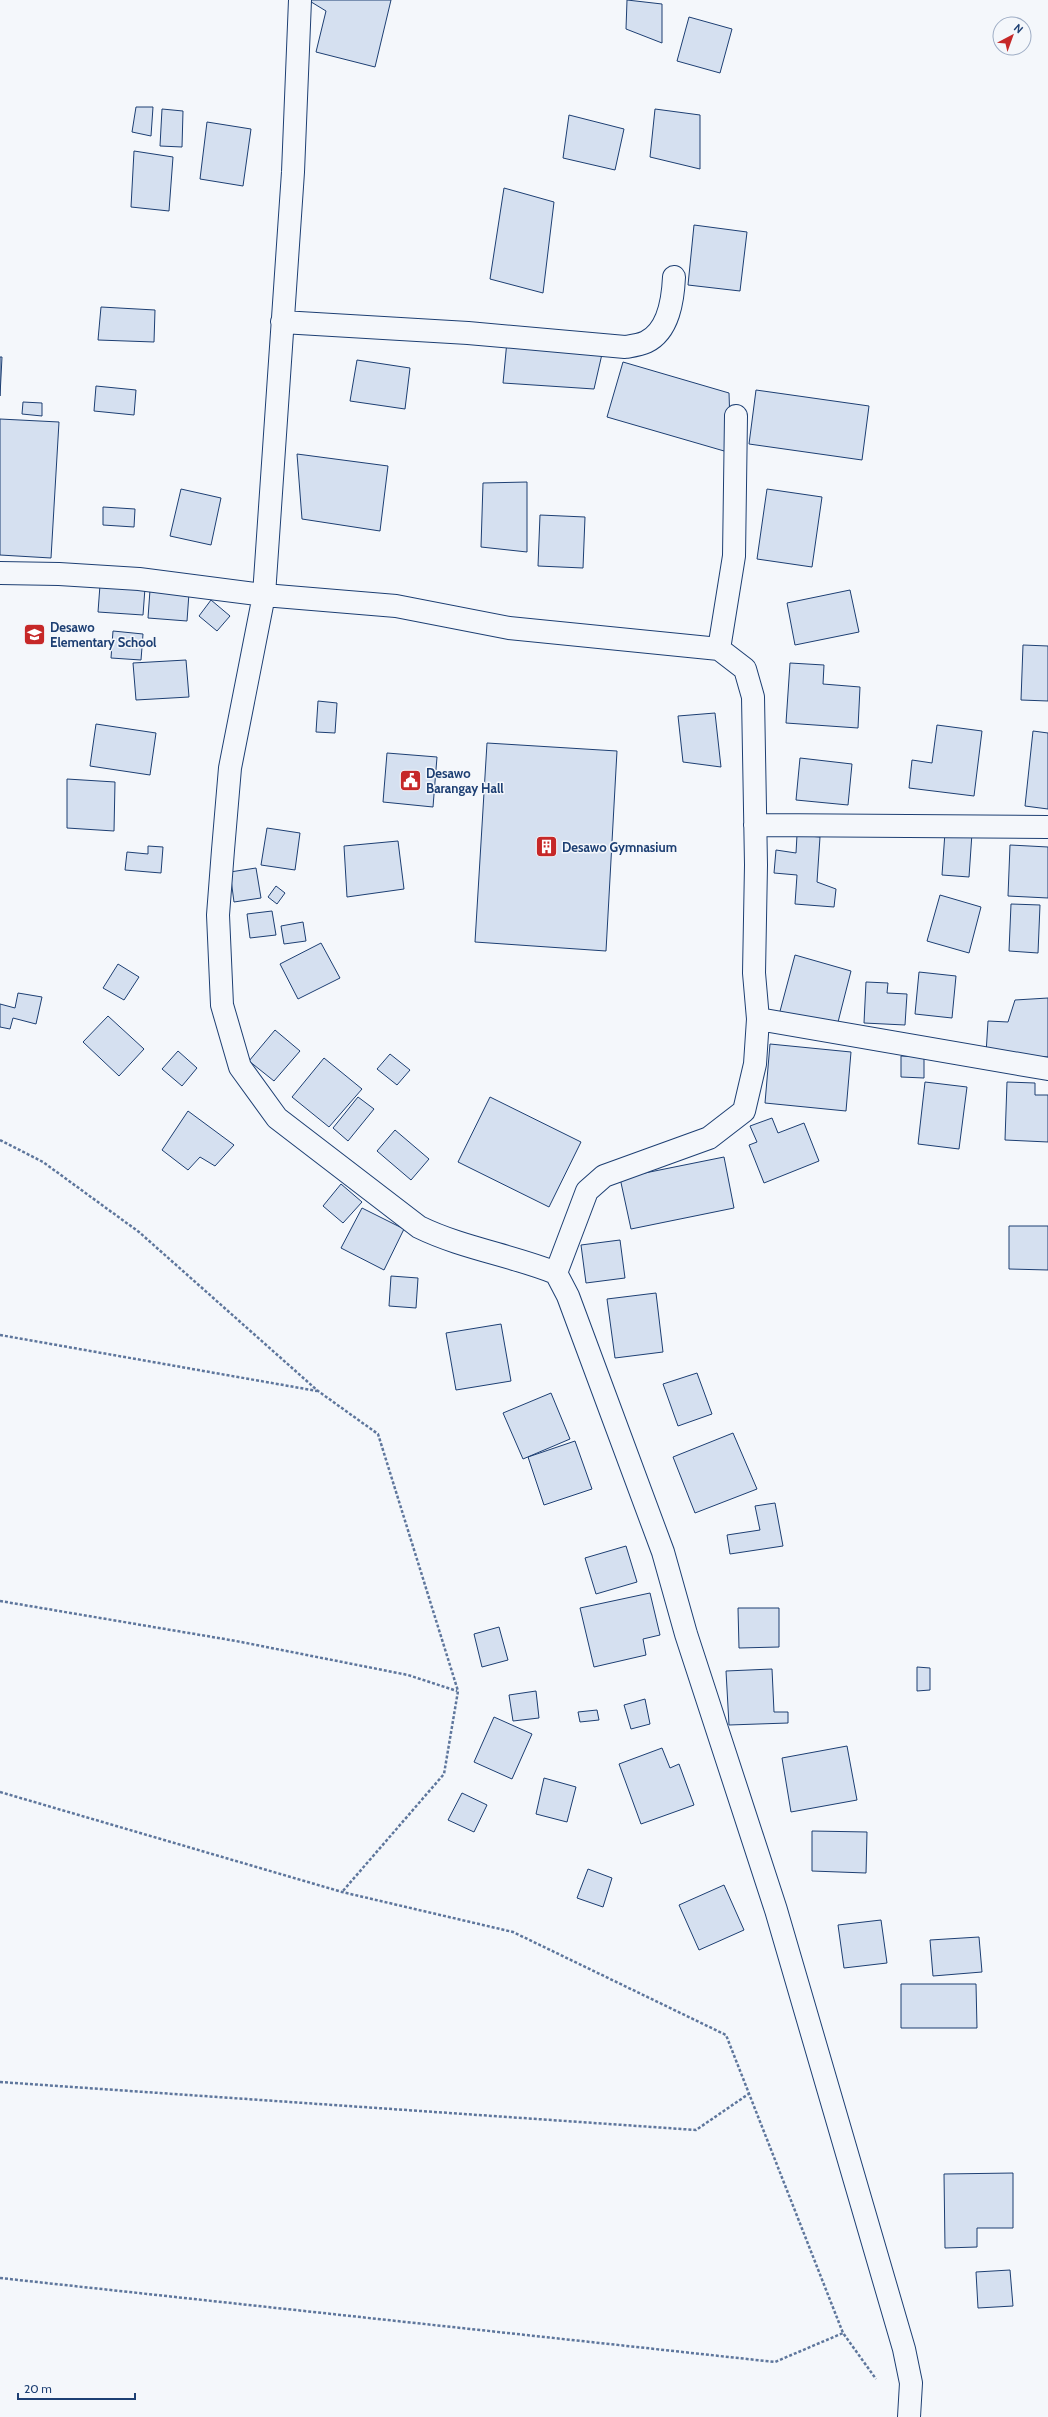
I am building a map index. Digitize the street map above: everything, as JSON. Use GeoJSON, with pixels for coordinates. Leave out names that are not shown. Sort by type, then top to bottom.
{"type":"FeatureCollection","features":[{"type":"Feature","properties":{"kind":"street"},"geometry":{"type":"LineString","coordinates":[[300,0],[293,172],[264,595],[230,768],[218,915],[222,1005],[240,1067],[277,1118],[419,1227],[438,1236],[525,1260],[556,1273],[580,1324],[658,1538],[686,1634],[776,1910],[904,2349],[911,2383],[908,2417]]}},
{"type":"Feature","properties":{"kind":"street"},"geometry":{"type":"LineString","coordinates":[[282,322],[468,333],[625,347],[647,342],[662,328],[672,299],[674,277]]}},
{"type":"Feature","properties":{"kind":"street"},"geometry":{"type":"LineString","coordinates":[[719,649],[734,556],[736,416]]}},
{"type":"Feature","properties":{"kind":"street"},"geometry":{"type":"LineString","coordinates":[[0,573],[59,574],[140,579],[264,595],[396,606],[509,628],[719,649],[745,669],[753,697],[755,825],[754,973],[758,1019],[755,1064],[744,1111],[708,1138],[604,1176],[587,1191],[556,1273]]}},
{"type":"Feature","properties":{"kind":"street"},"geometry":{"type":"LineString","coordinates":[[755,825],[1048,827]]}},
{"type":"Feature","properties":{"kind":"street"},"geometry":{"type":"LineString","coordinates":[[758,1019],[1048,1069]]}},
{"type":"Feature","properties":{"kind":"path"},"geometry":{"type":"LineString","coordinates":[[0,1140],[43,1162],[139,1232],[318,1391],[378,1434],[458,1691],[444,1774],[342,1892]]}},
{"type":"Feature","properties":{"kind":"path"},"geometry":{"type":"LineString","coordinates":[[0,1335],[318,1391]]}},
{"type":"Feature","properties":{"kind":"path"},"geometry":{"type":"LineString","coordinates":[[0,1601],[236,1641],[408,1675],[458,1691]]}},
{"type":"Feature","properties":{"kind":"path"},"geometry":{"type":"LineString","coordinates":[[0,1792],[342,1892],[513,1932],[726,2035],[843,2333],[880,2385]]}},
{"type":"Feature","properties":{"kind":"path"},"geometry":{"type":"LineString","coordinates":[[0,2082],[696,2130],[750,2093]]}},
{"type":"Feature","properties":{"kind":"path"},"geometry":{"type":"LineString","coordinates":[[0,2278],[775,2362],[843,2333]]}},
{"type":"Feature","properties":{"kind":"building"},"geometry":{"type":"Polygon","coordinates":[[[308,0],[391,0],[375,67],[316,52],[326,11],[308,0]]]}},
{"type":"Feature","properties":{"kind":"building"},"geometry":{"type":"Polygon","coordinates":[[[627,0],[662,4],[662,43],[626,29],[627,0]]]}},
{"type":"Feature","properties":{"kind":"building"},"geometry":{"type":"Polygon","coordinates":[[[689,17],[732,29],[720,73],[677,61],[689,17]]]}},
{"type":"Feature","properties":{"kind":"building"},"geometry":{"type":"Polygon","coordinates":[[[136,107],[153,107],[151,136],[132,132],[136,107]]]}},
{"type":"Feature","properties":{"kind":"building"},"geometry":{"type":"Polygon","coordinates":[[[162,109],[183,111],[182,147],[160,146],[162,109]]]}},
{"type":"Feature","properties":{"kind":"building"},"geometry":{"type":"Polygon","coordinates":[[[655,109],[700,115],[700,169],[650,157],[655,109]]]}},
{"type":"Feature","properties":{"kind":"building"},"geometry":{"type":"Polygon","coordinates":[[[569,115],[624,129],[615,170],[563,158],[569,115]]]}},
{"type":"Feature","properties":{"kind":"building"},"geometry":{"type":"Polygon","coordinates":[[[207,122],[251,129],[243,186],[200,179],[207,122]]]}},
{"type":"Feature","properties":{"kind":"building"},"geometry":{"type":"Polygon","coordinates":[[[134,151],[173,157],[169,211],[131,207],[134,151]]]}},
{"type":"Feature","properties":{"kind":"building"},"geometry":{"type":"Polygon","coordinates":[[[504,188],[554,202],[543,293],[490,279],[504,188]]]}},
{"type":"Feature","properties":{"kind":"building"},"geometry":{"type":"Polygon","coordinates":[[[694,225],[747,232],[740,291],[688,285],[694,225]]]}},
{"type":"Feature","properties":{"kind":"building"},"geometry":{"type":"Polygon","coordinates":[[[101,307],[155,310],[154,342],[98,340],[101,307]]]}},
{"type":"Feature","properties":{"kind":"building"},"geometry":{"type":"Polygon","coordinates":[[[507,341],[602,354],[594,389],[503,383],[507,341]]]}},
{"type":"Feature","properties":{"kind":"building"},"geometry":{"type":"Polygon","coordinates":[[[0,357],[2,357],[0,396],[0,357]]]}},
{"type":"Feature","properties":{"kind":"building"},"geometry":{"type":"Polygon","coordinates":[[[357,360],[410,368],[405,409],[350,401],[357,360]]]}},
{"type":"Feature","properties":{"kind":"building"},"geometry":{"type":"Polygon","coordinates":[[[623,362],[729,393],[731,453],[607,417],[623,362]]]}},
{"type":"Feature","properties":{"kind":"building"},"geometry":{"type":"Polygon","coordinates":[[[96,386],[136,390],[134,415],[94,411],[96,386]]]}},
{"type":"Feature","properties":{"kind":"building"},"geometry":{"type":"Polygon","coordinates":[[[756,390],[869,406],[862,460],[749,444],[756,390]]]}},
{"type":"Feature","properties":{"kind":"building"},"geometry":{"type":"Polygon","coordinates":[[[23,402],[42,403],[42,416],[22,414],[23,402]]]}},
{"type":"Feature","properties":{"kind":"building"},"geometry":{"type":"Polygon","coordinates":[[[0,419],[59,422],[51,558],[0,555],[0,419]]]}},
{"type":"Feature","properties":{"kind":"building"},"geometry":{"type":"Polygon","coordinates":[[[297,454],[388,466],[380,531],[302,519],[297,454]]]}},
{"type":"Feature","properties":{"kind":"building"},"geometry":{"type":"Polygon","coordinates":[[[527,482],[527,552],[481,547],[483,483],[527,482]]]}},
{"type":"Feature","properties":{"kind":"building"},"geometry":{"type":"Polygon","coordinates":[[[181,489],[221,498],[211,545],[170,536],[181,489]]]}},
{"type":"Feature","properties":{"kind":"building"},"geometry":{"type":"Polygon","coordinates":[[[767,489],[822,497],[812,567],[757,559],[767,489]]]}},
{"type":"Feature","properties":{"kind":"building"},"geometry":{"type":"Polygon","coordinates":[[[103,507],[135,509],[134,527],[103,525],[103,507]]]}},
{"type":"Feature","properties":{"kind":"building"},"geometry":{"type":"Polygon","coordinates":[[[540,515],[585,517],[583,568],[538,566],[540,515]]]}},
{"type":"Feature","properties":{"kind":"building"},"geometry":{"type":"Polygon","coordinates":[[[100,585],[145,588],[143,615],[98,612],[100,585]]]}},
{"type":"Feature","properties":{"kind":"building"},"geometry":{"type":"Polygon","coordinates":[[[150,590],[189,593],[187,621],[148,618],[150,590]]]}},
{"type":"Feature","properties":{"kind":"building"},"geometry":{"type":"Polygon","coordinates":[[[850,590],[859,632],[795,645],[787,603],[850,590]]]}},
{"type":"Feature","properties":{"kind":"building"},"geometry":{"type":"Polygon","coordinates":[[[211,600],[230,616],[217,631],[199,616],[211,600]]]}},
{"type":"Feature","properties":{"kind":"building"},"geometry":{"type":"Polygon","coordinates":[[[113,631],[143,634],[141,660],[111,658],[113,631]]]}},
{"type":"Feature","properties":{"kind":"building"},"geometry":{"type":"Polygon","coordinates":[[[1023,645],[1048,646],[1048,701],[1021,700],[1023,645]]]}},
{"type":"Feature","properties":{"kind":"building"},"geometry":{"type":"Polygon","coordinates":[[[186,660],[189,697],[136,700],[133,663],[186,660]]]}},
{"type":"Feature","properties":{"kind":"building"},"geometry":{"type":"Polygon","coordinates":[[[790,663],[824,665],[823,684],[860,687],[858,728],[786,723],[790,663]]]}},
{"type":"Feature","properties":{"kind":"building"},"geometry":{"type":"Polygon","coordinates":[[[318,701],[337,703],[335,733],[316,732],[318,701]]]}},
{"type":"Feature","properties":{"kind":"building"},"geometry":{"type":"Polygon","coordinates":[[[715,713],[721,767],[683,762],[678,716],[715,713]]]}},
{"type":"Feature","properties":{"kind":"building"},"geometry":{"type":"Polygon","coordinates":[[[96,724],[156,733],[150,775],[90,766],[96,724]]]}},
{"type":"Feature","properties":{"kind":"building"},"geometry":{"type":"Polygon","coordinates":[[[937,725],[982,731],[974,796],[909,788],[912,760],[932,763],[937,725]]]}},
{"type":"Feature","properties":{"kind":"building"},"geometry":{"type":"Polygon","coordinates":[[[1033,731],[1048,733],[1048,809],[1025,806],[1033,731]]]}},
{"type":"Feature","properties":{"kind":"building","name":"Desawo Gymnasium"},"geometry":{"type":"Polygon","coordinates":[[[487,743],[617,751],[606,951],[475,942],[487,743]]]}},
{"type":"Feature","properties":{"kind":"building","name":"Desawo Barangay Hall"},"geometry":{"type":"Polygon","coordinates":[[[387,753],[437,757],[433,807],[383,802],[387,753]]]}},
{"type":"Feature","properties":{"kind":"building"},"geometry":{"type":"Polygon","coordinates":[[[800,758],[852,764],[848,805],[796,800],[800,758]]]}},
{"type":"Feature","properties":{"kind":"building"},"geometry":{"type":"Polygon","coordinates":[[[67,779],[115,782],[114,831],[67,828],[67,779]]]}},
{"type":"Feature","properties":{"kind":"building"},"geometry":{"type":"Polygon","coordinates":[[[267,828],[300,833],[295,870],[261,865],[267,828]]]}},
{"type":"Feature","properties":{"kind":"building"},"geometry":{"type":"Polygon","coordinates":[[[945,832],[972,833],[969,877],[942,875],[945,832]]]}},
{"type":"Feature","properties":{"kind":"building"},"geometry":{"type":"Polygon","coordinates":[[[797,835],[820,837],[817,882],[836,889],[834,907],[795,904],[797,875],[774,873],[776,850],[796,853],[797,835]]]}},
{"type":"Feature","properties":{"kind":"building"},"geometry":{"type":"Polygon","coordinates":[[[398,841],[404,889],[347,897],[344,846],[398,841]]]}},
{"type":"Feature","properties":{"kind":"building"},"geometry":{"type":"Polygon","coordinates":[[[1010,845],[1048,847],[1048,898],[1008,896],[1010,845]]]}},
{"type":"Feature","properties":{"kind":"building"},"geometry":{"type":"Polygon","coordinates":[[[148,846],[163,847],[161,873],[125,870],[127,852],[148,854],[148,846]]]}},
{"type":"Feature","properties":{"kind":"building"},"geometry":{"type":"Polygon","coordinates":[[[256,868],[261,898],[234,902],[230,872],[256,868]]]}},
{"type":"Feature","properties":{"kind":"building"},"geometry":{"type":"Polygon","coordinates":[[[276,886],[285,893],[277,904],[268,897],[276,886]]]}},
{"type":"Feature","properties":{"kind":"building"},"geometry":{"type":"Polygon","coordinates":[[[940,895],[981,907],[969,953],[927,941],[940,895]]]}},
{"type":"Feature","properties":{"kind":"building"},"geometry":{"type":"Polygon","coordinates":[[[1011,904],[1040,905],[1038,953],[1009,951],[1011,904]]]}},
{"type":"Feature","properties":{"kind":"building"},"geometry":{"type":"Polygon","coordinates":[[[272,911],[276,935],[250,938],[247,914],[272,911]]]}},
{"type":"Feature","properties":{"kind":"building"},"geometry":{"type":"Polygon","coordinates":[[[303,922],[306,941],[284,944],[281,926],[303,922]]]}},
{"type":"Feature","properties":{"kind":"building"},"geometry":{"type":"Polygon","coordinates":[[[321,943],[340,978],[298,999],[280,964],[321,943]]]}},
{"type":"Feature","properties":{"kind":"building"},"geometry":{"type":"Polygon","coordinates":[[[795,955],[851,971],[836,1030],[779,1015],[795,955]]]}},
{"type":"Feature","properties":{"kind":"building"},"geometry":{"type":"Polygon","coordinates":[[[118,964],[139,977],[124,1000],[103,988],[118,964]]]}},
{"type":"Feature","properties":{"kind":"building"},"geometry":{"type":"Polygon","coordinates":[[[919,972],[956,976],[952,1018],[915,1014],[919,972]]]}},
{"type":"Feature","properties":{"kind":"building"},"geometry":{"type":"Polygon","coordinates":[[[866,982],[888,983],[887,993],[907,994],[905,1025],[864,1023],[866,982]]]}},
{"type":"Feature","properties":{"kind":"building"},"geometry":{"type":"Polygon","coordinates":[[[18,993],[42,997],[36,1024],[13,1018],[10,1029],[0,1027],[0,1004],[15,1008],[18,993]]]}},
{"type":"Feature","properties":{"kind":"building"},"geometry":{"type":"Polygon","coordinates":[[[1048,998],[1048,1057],[986,1054],[988,1021],[1008,1022],[1015,1000],[1048,998]]]}},
{"type":"Feature","properties":{"kind":"building"},"geometry":{"type":"Polygon","coordinates":[[[108,1016],[144,1049],[119,1076],[83,1042],[108,1016]]]}},
{"type":"Feature","properties":{"kind":"building"},"geometry":{"type":"Polygon","coordinates":[[[275,1030],[300,1051],[274,1081],[249,1061],[275,1030]]]}},
{"type":"Feature","properties":{"kind":"building"},"geometry":{"type":"Polygon","coordinates":[[[770,1044],[851,1052],[846,1111],[765,1103],[770,1044]]]}},
{"type":"Feature","properties":{"kind":"building"},"geometry":{"type":"Polygon","coordinates":[[[178,1051],[197,1068],[182,1086],[162,1069],[178,1051]]]}},
{"type":"Feature","properties":{"kind":"building"},"geometry":{"type":"Polygon","coordinates":[[[390,1054],[410,1070],[397,1085],[377,1069],[390,1054]]]}},
{"type":"Feature","properties":{"kind":"building"},"geometry":{"type":"Polygon","coordinates":[[[901,1056],[924,1057],[924,1078],[901,1077],[901,1056]]]}},
{"type":"Feature","properties":{"kind":"building"},"geometry":{"type":"Polygon","coordinates":[[[324,1058],[362,1089],[329,1127],[292,1097],[324,1058]]]}},
{"type":"Feature","properties":{"kind":"building"},"geometry":{"type":"Polygon","coordinates":[[[925,1082],[967,1087],[959,1149],[918,1144],[925,1082]]]}},
{"type":"Feature","properties":{"kind":"building"},"geometry":{"type":"Polygon","coordinates":[[[1007,1082],[1035,1083],[1035,1095],[1048,1095],[1048,1142],[1005,1140],[1007,1082]]]}},
{"type":"Feature","properties":{"kind":"building"},"geometry":{"type":"Polygon","coordinates":[[[358,1097],[374,1109],[348,1141],[333,1128],[358,1097]]]}},
{"type":"Feature","properties":{"kind":"building"},"geometry":{"type":"Polygon","coordinates":[[[490,1097],[581,1142],[549,1207],[458,1162],[490,1097]]]}},
{"type":"Feature","properties":{"kind":"building"},"geometry":{"type":"Polygon","coordinates":[[[188,1111],[234,1145],[215,1166],[200,1157],[188,1170],[162,1150],[188,1111]]]}},
{"type":"Feature","properties":{"kind":"building"},"geometry":{"type":"Polygon","coordinates":[[[772,1118],[778,1133],[804,1123],[819,1161],[764,1183],[749,1145],[757,1142],[750,1126],[772,1118]]]}},
{"type":"Feature","properties":{"kind":"building"},"geometry":{"type":"Polygon","coordinates":[[[395,1130],[429,1159],[411,1180],[377,1151],[395,1130]]]}},
{"type":"Feature","properties":{"kind":"building"},"geometry":{"type":"Polygon","coordinates":[[[724,1157],[734,1208],[631,1229],[620,1178],[724,1157]]]}},
{"type":"Feature","properties":{"kind":"building"},"geometry":{"type":"Polygon","coordinates":[[[341,1184],[362,1202],[343,1223],[323,1206],[341,1184]]]}},
{"type":"Feature","properties":{"kind":"building"},"geometry":{"type":"Polygon","coordinates":[[[362,1208],[404,1229],[384,1270],[341,1248],[362,1208]]]}},
{"type":"Feature","properties":{"kind":"building"},"geometry":{"type":"Polygon","coordinates":[[[1009,1226],[1048,1226],[1048,1270],[1009,1269],[1009,1226]]]}},
{"type":"Feature","properties":{"kind":"building"},"geometry":{"type":"Polygon","coordinates":[[[620,1240],[625,1278],[586,1283],[581,1245],[620,1240]]]}},
{"type":"Feature","properties":{"kind":"building"},"geometry":{"type":"Polygon","coordinates":[[[391,1276],[418,1278],[416,1308],[389,1306],[391,1276]]]}},
{"type":"Feature","properties":{"kind":"building"},"geometry":{"type":"Polygon","coordinates":[[[656,1293],[663,1352],[615,1358],[607,1299],[656,1293]]]}},
{"type":"Feature","properties":{"kind":"building"},"geometry":{"type":"Polygon","coordinates":[[[501,1324],[511,1381],[456,1390],[446,1333],[501,1324]]]}},
{"type":"Feature","properties":{"kind":"building"},"geometry":{"type":"Polygon","coordinates":[[[697,1373],[712,1414],[678,1426],[663,1384],[697,1373]]]}},
{"type":"Feature","properties":{"kind":"building"},"geometry":{"type":"Polygon","coordinates":[[[551,1393],[570,1439],[523,1459],[503,1413],[551,1393]]]}},
{"type":"Feature","properties":{"kind":"building"},"geometry":{"type":"Polygon","coordinates":[[[733,1433],[757,1489],[695,1513],[673,1457],[733,1433]]]}},
{"type":"Feature","properties":{"kind":"building"},"geometry":{"type":"Polygon","coordinates":[[[575,1441],[592,1489],[544,1505],[528,1457],[575,1441]]]}},
{"type":"Feature","properties":{"kind":"building"},"geometry":{"type":"Polygon","coordinates":[[[775,1503],[783,1546],[730,1554],[727,1535],[760,1530],[755,1506],[775,1503]]]}},
{"type":"Feature","properties":{"kind":"building"},"geometry":{"type":"Polygon","coordinates":[[[626,1546],[637,1582],[596,1594],[585,1558],[626,1546]]]}},
{"type":"Feature","properties":{"kind":"building"},"geometry":{"type":"Polygon","coordinates":[[[650,1593],[660,1635],[643,1639],[646,1655],[594,1667],[580,1608],[650,1593]]]}},
{"type":"Feature","properties":{"kind":"building"},"geometry":{"type":"Polygon","coordinates":[[[738,1608],[779,1608],[779,1647],[739,1648],[738,1608]]]}},
{"type":"Feature","properties":{"kind":"building"},"geometry":{"type":"Polygon","coordinates":[[[499,1627],[508,1660],[482,1667],[474,1634],[499,1627]]]}},
{"type":"Feature","properties":{"kind":"building"},"geometry":{"type":"Polygon","coordinates":[[[917,1667],[930,1668],[930,1690],[917,1691],[917,1667]]]}},
{"type":"Feature","properties":{"kind":"building"},"geometry":{"type":"Polygon","coordinates":[[[772,1669],[774,1712],[788,1712],[788,1723],[729,1725],[726,1671],[772,1669]]]}},
{"type":"Feature","properties":{"kind":"building"},"geometry":{"type":"Polygon","coordinates":[[[536,1691],[539,1718],[513,1721],[509,1695],[536,1691]]]}},
{"type":"Feature","properties":{"kind":"building"},"geometry":{"type":"Polygon","coordinates":[[[645,1699],[650,1724],[631,1729],[624,1705],[645,1699]]]}},
{"type":"Feature","properties":{"kind":"building"},"geometry":{"type":"Polygon","coordinates":[[[597,1710],[599,1720],[580,1722],[578,1712],[597,1710]]]}},
{"type":"Feature","properties":{"kind":"building"},"geometry":{"type":"Polygon","coordinates":[[[494,1717],[532,1734],[512,1779],[474,1762],[494,1717]]]}},
{"type":"Feature","properties":{"kind":"building"},"geometry":{"type":"Polygon","coordinates":[[[847,1746],[857,1800],[791,1812],[782,1758],[847,1746]]]}},
{"type":"Feature","properties":{"kind":"building"},"geometry":{"type":"Polygon","coordinates":[[[662,1748],[670,1768],[679,1764],[694,1805],[641,1824],[619,1764],[662,1748]]]}},
{"type":"Feature","properties":{"kind":"building"},"geometry":{"type":"Polygon","coordinates":[[[544,1778],[576,1787],[567,1822],[536,1814],[544,1778]]]}},
{"type":"Feature","properties":{"kind":"building"},"geometry":{"type":"Polygon","coordinates":[[[462,1793],[487,1805],[474,1832],[448,1820],[462,1793]]]}},
{"type":"Feature","properties":{"kind":"building"},"geometry":{"type":"Polygon","coordinates":[[[812,1831],[867,1832],[866,1873],[812,1871],[812,1831]]]}},
{"type":"Feature","properties":{"kind":"building"},"geometry":{"type":"Polygon","coordinates":[[[588,1869],[612,1878],[603,1907],[577,1898],[588,1869]]]}},
{"type":"Feature","properties":{"kind":"building"},"geometry":{"type":"Polygon","coordinates":[[[724,1885],[744,1930],[699,1950],[679,1905],[724,1885]]]}},
{"type":"Feature","properties":{"kind":"building"},"geometry":{"type":"Polygon","coordinates":[[[881,1920],[887,1963],[844,1968],[838,1925],[881,1920]]]}},
{"type":"Feature","properties":{"kind":"building"},"geometry":{"type":"Polygon","coordinates":[[[979,1937],[982,1972],[933,1976],[930,1940],[979,1937]]]}},
{"type":"Feature","properties":{"kind":"building"},"geometry":{"type":"Polygon","coordinates":[[[901,1984],[976,1984],[977,2028],[901,2028],[901,1984]]]}},
{"type":"Feature","properties":{"kind":"building"},"geometry":{"type":"Polygon","coordinates":[[[1013,2173],[1013,2228],[977,2228],[977,2247],[945,2248],[944,2174],[1013,2173]]]}},
{"type":"Feature","properties":{"kind":"building"},"geometry":{"type":"Polygon","coordinates":[[[1010,2270],[1013,2306],[978,2308],[976,2272],[1010,2270]]]}},
{"type":"Feature","properties":{"kind":"place","name":"Desawo Elementary School"},"geometry":{"type":"Point","coordinates":[34,634]}},
{"type":"Feature","properties":{"kind":"place","name":"Desawo Barangay Hall"},"geometry":{"type":"Point","coordinates":[410,780]}},
{"type":"Feature","properties":{"kind":"place","name":"Desawo Gymnasium"},"geometry":{"type":"Point","coordinates":[546,847]}}]}
